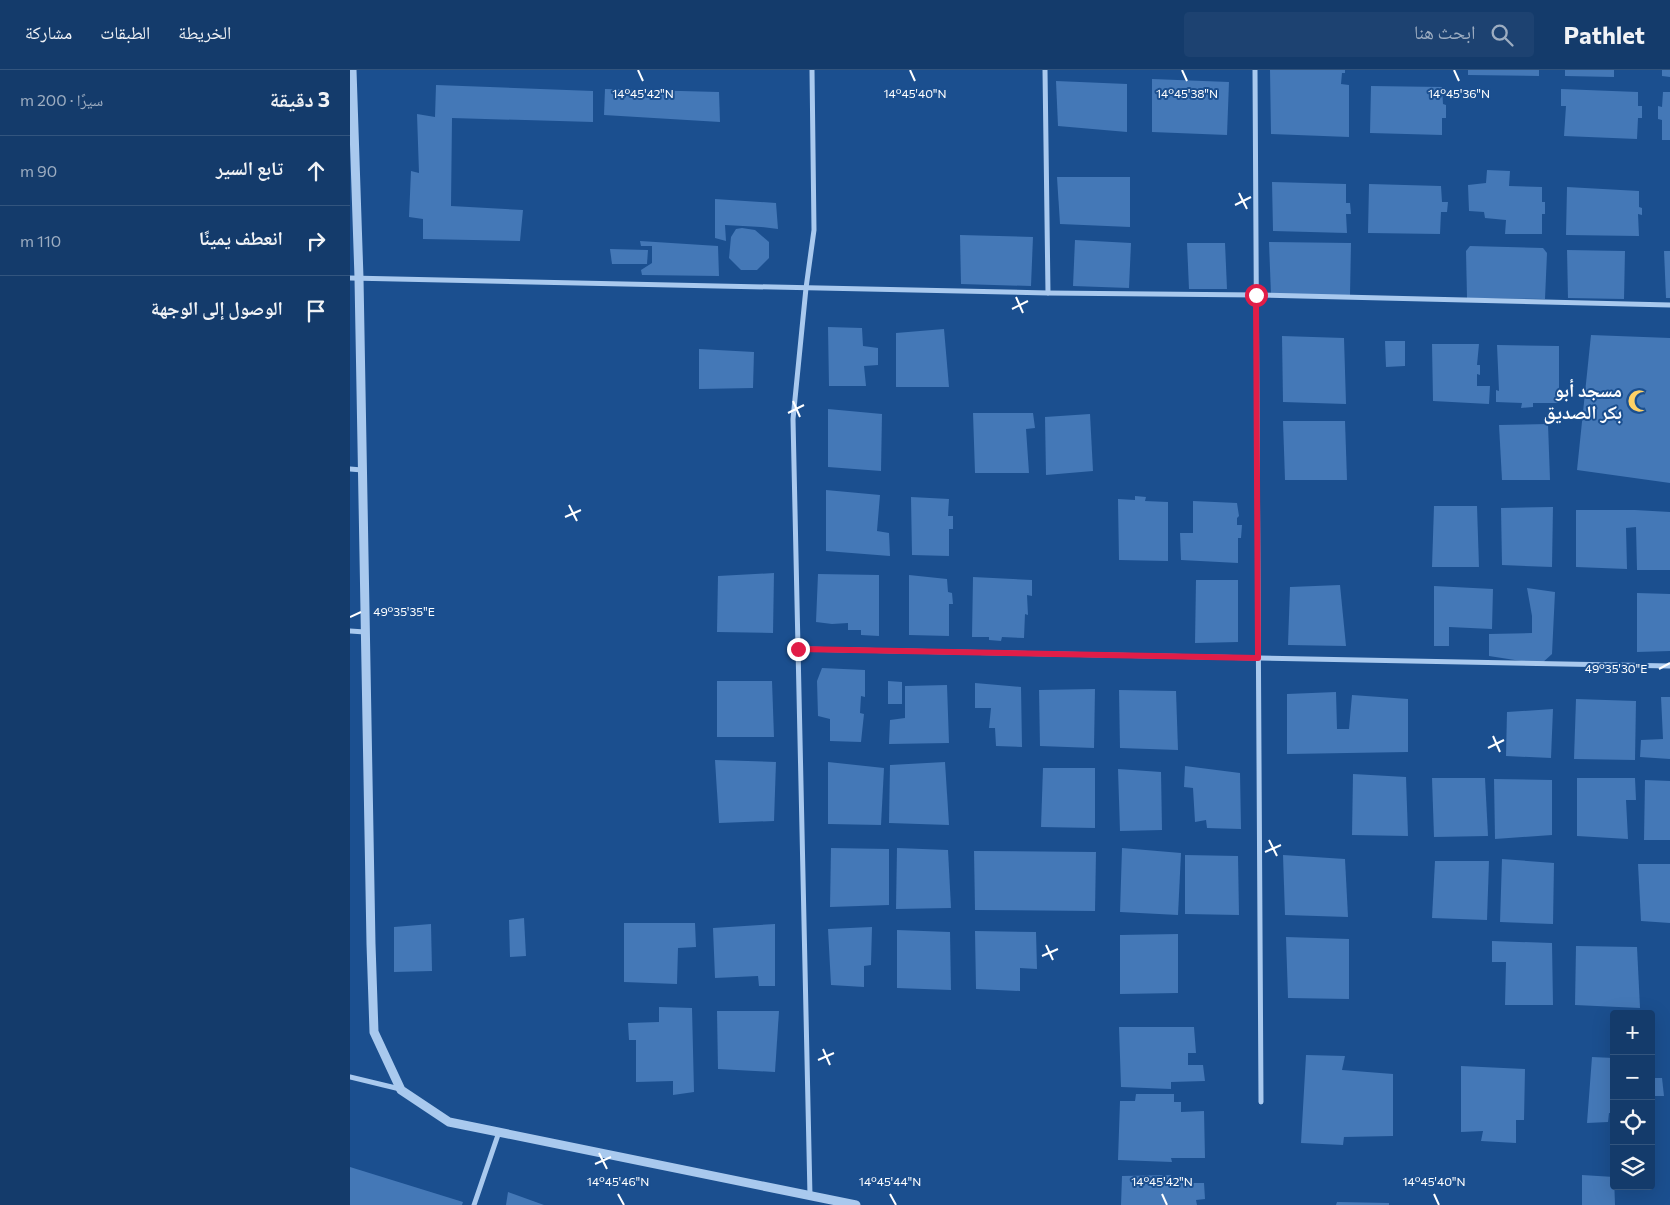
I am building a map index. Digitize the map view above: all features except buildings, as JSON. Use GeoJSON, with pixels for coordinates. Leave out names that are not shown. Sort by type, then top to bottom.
{"type":"FeatureCollection","features":[{"type":"Feature","properties":{"kind":"street"},"geometry":{"type":"LineString","coordinates":[[352,70],[354,278],[362,470],[370,944],[374,1032],[401,1090]]}},
{"type":"Feature","properties":{"kind":"street"},"geometry":{"type":"LineString","coordinates":[[810,1196],[793,419],[806,288],[814,230],[812,70]]}},
{"type":"Feature","properties":{"kind":"street"},"geometry":{"type":"LineString","coordinates":[[1045,70],[1048,293]]}},
{"type":"Feature","properties":{"kind":"street"},"geometry":{"type":"LineString","coordinates":[[1255,70],[1261,1102]]}},
{"type":"Feature","properties":{"kind":"street"},"geometry":{"type":"LineString","coordinates":[[354,278],[1670,304]]}},
{"type":"Feature","properties":{"kind":"street"},"geometry":{"type":"LineString","coordinates":[[350,469],[362,470]]}},
{"type":"Feature","properties":{"kind":"street"},"geometry":{"type":"LineString","coordinates":[[350,631],[365,632]]}},
{"type":"Feature","properties":{"kind":"street"},"geometry":{"type":"LineString","coordinates":[[798,649],[1670,666]]}},
{"type":"Feature","properties":{"kind":"street"},"geometry":{"type":"LineString","coordinates":[[350,1077],[401,1090],[449,1122],[856,1205]]}},
{"type":"Feature","properties":{"kind":"street"},"geometry":{"type":"LineString","coordinates":[[474,1205],[499,1132]]}},
{"type":"Feature","properties":{"kind":"place","name":"مسجد أبو بكر الصديق"},"geometry":{"type":"Point","coordinates":[1639,401]}},
{"type":"Feature","properties":{"kind":"route"},"geometry":{"type":"LineString","coordinates":[[798,649],[1258,658],[1256,295]]}}]}
